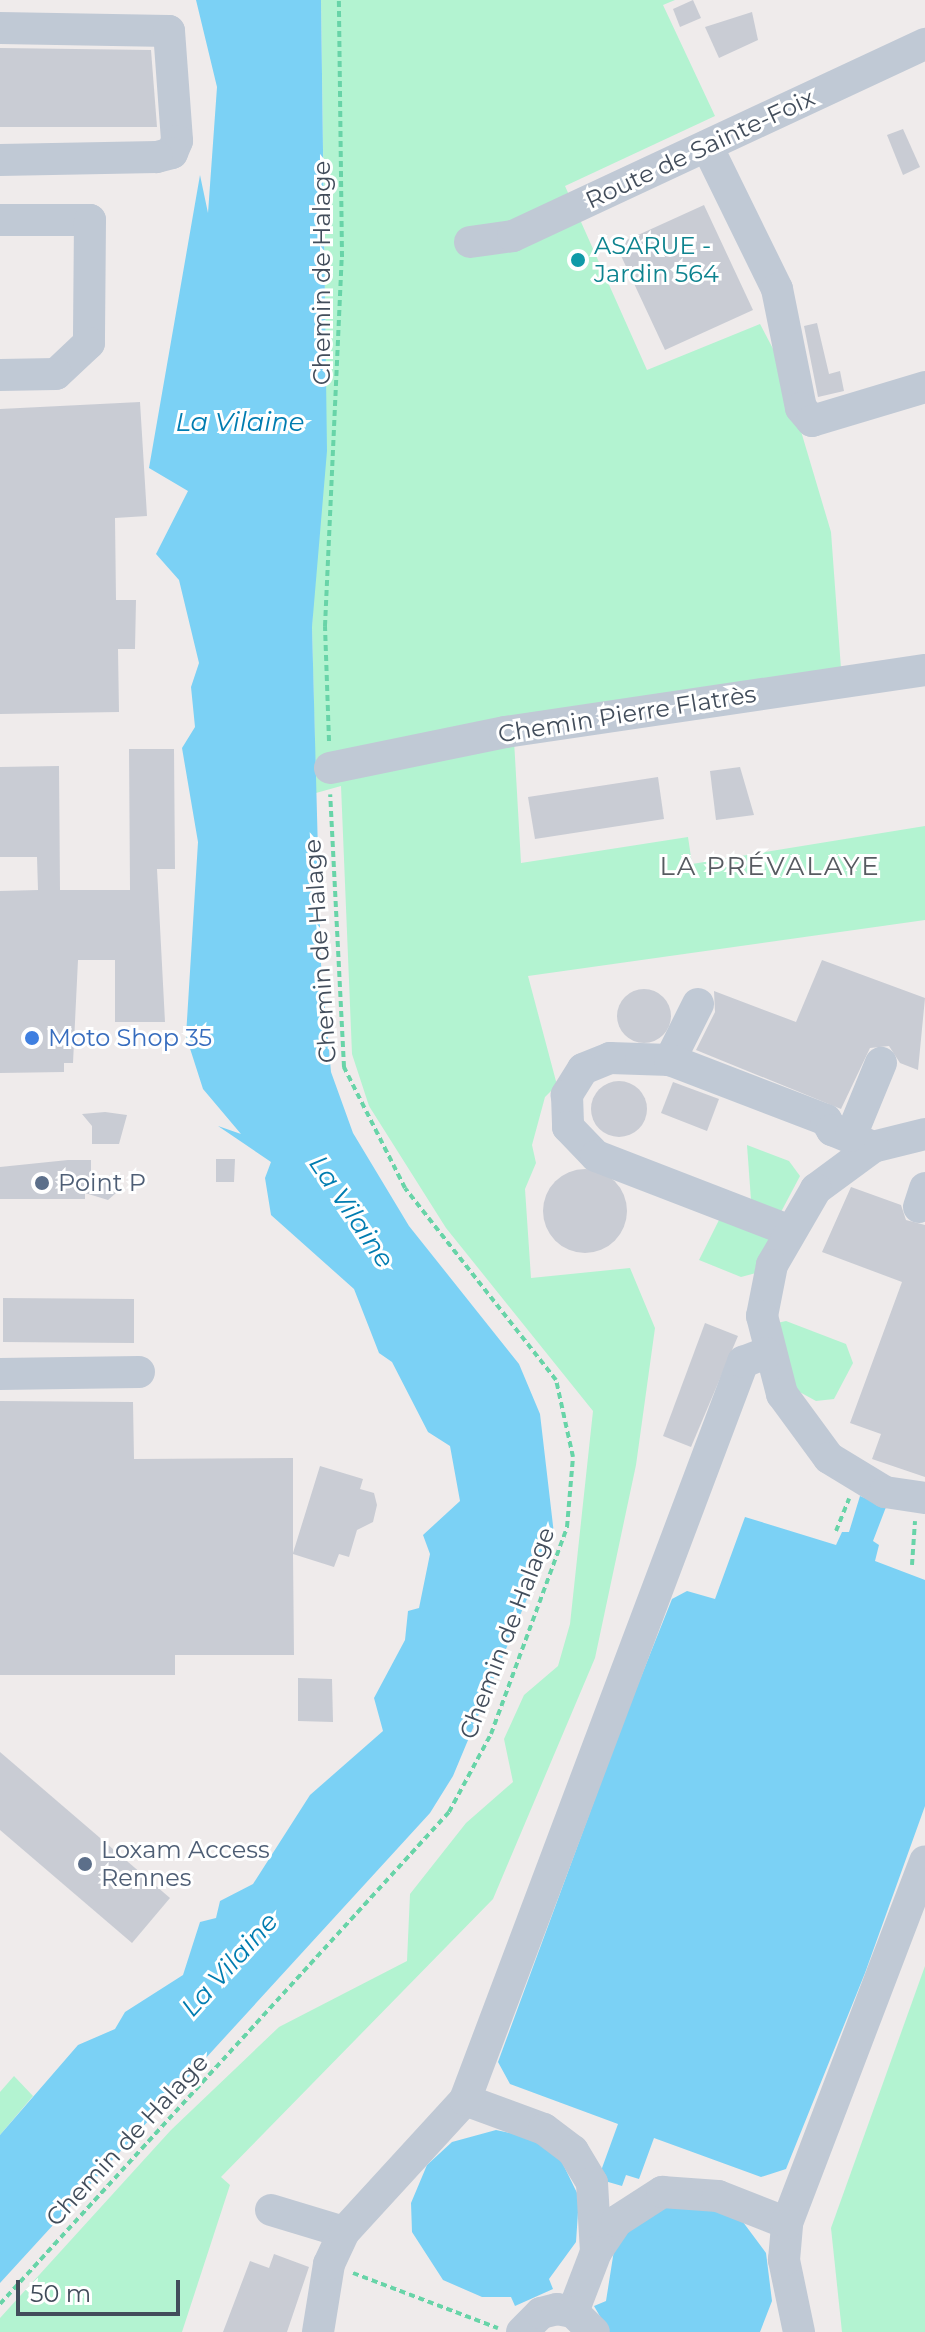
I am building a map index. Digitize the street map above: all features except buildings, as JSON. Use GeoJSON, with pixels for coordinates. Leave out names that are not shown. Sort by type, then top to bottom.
{"type":"FeatureCollection","features":[{"type":"Feature","properties":{"kind":"street"},"geometry":{"type":"LineString","coordinates":[[0,28],[169,31],[177,141],[172,153],[157,157],[0,160]]}},
{"type":"Feature","properties":{"kind":"street","name":"Route de Sainte-Foix"},"geometry":{"type":"LineString","coordinates":[[470,242],[513,236],[925,44]]}},
{"type":"Feature","properties":{"kind":"street"},"geometry":{"type":"LineString","coordinates":[[707,146],[777,289],[801,408],[812,421],[925,387]]}},
{"type":"Feature","properties":{"kind":"street"},"geometry":{"type":"LineString","coordinates":[[0,220],[90,220],[89,343],[56,374],[0,375]]}},
{"type":"Feature","properties":{"kind":"street","name":"Chemin Pierre Flatrès"},"geometry":{"type":"LineString","coordinates":[[329,753],[505,732],[925,670]]}},
{"type":"Feature","properties":{"kind":"street"},"geometry":{"type":"LineString","coordinates":[[670,1060],[698,1004]]}},
{"type":"Feature","properties":{"kind":"street"},"geometry":{"type":"LineString","coordinates":[[788,1230],[596,1156],[577,1140],[565,1110],[583,1069],[610,1058],[670,1060],[862,1142],[925,1134]]}},
{"type":"Feature","properties":{"kind":"street"},"geometry":{"type":"LineString","coordinates":[[881,1063],[862,1142],[816,1189],[788,1230],[762,1316],[766,1353],[800,1426],[857,1479],[921,1498]]}},
{"type":"Feature","properties":{"kind":"street"},"geometry":{"type":"LineString","coordinates":[[318,2332],[329,2264],[344,2232],[465,2100],[743,1362],[766,1353]]}},
{"type":"Feature","properties":{"kind":"street"},"geometry":{"type":"LineString","coordinates":[[0,1374],[139,1372]]}},
{"type":"Feature","properties":{"kind":"street"},"geometry":{"type":"LineString","coordinates":[[799,2332],[784,2260],[787,2223],[925,1861]]}},
{"type":"Feature","properties":{"kind":"street"},"geometry":{"type":"LineString","coordinates":[[465,2100],[544,2129],[573,2151],[592,2183],[596,2252],[583,2322],[541,2313],[522,2332]]}},
{"type":"Feature","properties":{"kind":"street"},"geometry":{"type":"LineString","coordinates":[[596,2252],[617,2221],[662,2192],[718,2196],[787,2223]]}},
{"type":"Feature","properties":{"kind":"street"},"geometry":{"type":"LineString","coordinates":[[271,2210],[344,2232]]}},
{"type":"Feature","properties":{"kind":"path","name":"Chemin de Halage"},"geometry":{"type":"LineString","coordinates":[[0,2304],[449,1812],[491,1734],[567,1527],[573,1457],[556,1380],[405,1188],[344,1067],[325,626],[342,257],[339,0]]}},
{"type":"Feature","properties":{"kind":"path"},"geometry":{"type":"LineString","coordinates":[[836,1531],[857,1479]]}},
{"type":"Feature","properties":{"kind":"path"},"geometry":{"type":"LineString","coordinates":[[912,1565],[921,1498]]}},
{"type":"Feature","properties":{"kind":"path"},"geometry":{"type":"LineString","coordinates":[[329,2264],[508,2332]]}},
{"type":"Feature","properties":{"kind":"green space"},"geometry":{"type":"Polygon","coordinates":[[[321,0],[675,0],[663,5],[715,116],[565,186],[647,370],[760,324],[781,364],[831,532],[843,696],[514,740],[521,863],[688,837],[692,864],[925,826],[925,920],[528,976],[557,1085],[545,1097],[532,1145],[536,1163],[525,1189],[531,1278],[630,1268],[655,1328],[636,1465],[595,1658],[493,1899],[221,2177],[230,2185],[182,2332],[0,2332],[0,2318],[171,2130],[279,2027],[407,1961],[410,1894],[466,1823],[513,1782],[504,1739],[524,1695],[558,1666],[570,1624],[593,1411],[446,1228],[369,1106],[352,1054],[341,786],[316,793],[312,627],[325,292],[321,0]]]}},
{"type":"Feature","properties":{"kind":"green space"},"geometry":{"type":"Polygon","coordinates":[[[747,1145],[789,1161],[800,1176],[781,1212],[751,1200],[747,1145]]]}},
{"type":"Feature","properties":{"kind":"green space"},"geometry":{"type":"Polygon","coordinates":[[[720,1218],[770,1236],[756,1273],[741,1277],[699,1260],[720,1218]]]}},
{"type":"Feature","properties":{"kind":"green space"},"geometry":{"type":"Polygon","coordinates":[[[786,1321],[846,1344],[853,1363],[834,1399],[816,1401],[796,1390],[777,1323],[786,1321]]]}},
{"type":"Feature","properties":{"kind":"green space"},"geometry":{"type":"Polygon","coordinates":[[[925,1966],[925,2332],[842,2332],[831,2228],[925,1966]]]}},
{"type":"Feature","properties":{"kind":"green space"},"geometry":{"type":"Polygon","coordinates":[[[14,2076],[33,2096],[0,2135],[0,2092],[14,2076]]]}},
{"type":"Feature","properties":{"kind":"water","name":"La Vilaine"},"geometry":{"type":"Polygon","coordinates":[[[196,0],[321,0],[327,451],[312,627],[321,964],[331,1072],[353,1133],[409,1226],[519,1364],[540,1414],[554,1534],[453,1776],[430,1813],[0,2283],[0,2135],[78,2045],[115,2029],[125,2012],[183,1975],[200,1922],[216,1918],[220,1901],[253,1884],[310,1795],[383,1731],[374,1698],[405,1640],[408,1611],[419,1608],[430,1554],[423,1535],[460,1501],[450,1446],[428,1432],[392,1362],[379,1353],[354,1289],[271,1215],[265,1178],[271,1162],[218,1126],[241,1134],[203,1089],[186,1036],[198,842],[182,748],[195,727],[191,687],[199,663],[179,580],[156,554],[188,491],[149,468],[200,175],[208,213],[217,87],[196,0]]]}},
{"type":"Feature","properties":{"kind":"water"},"geometry":{"type":"Polygon","coordinates":[[[860,1496],[886,1507],[873,1541],[879,1545],[875,1561],[925,1580],[925,1806],[865,1973],[786,2169],[761,2177],[654,2138],[639,2179],[626,2175],[622,2186],[598,2179],[618,2124],[510,2084],[498,2062],[625,1717],[672,1599],[687,1591],[715,1599],[745,1517],[836,1545],[842,1532],[849,1532],[860,1496]]]}},
{"type":"Feature","properties":{"kind":"water"},"geometry":{"type":"Polygon","coordinates":[[[496,2130],[530,2137],[561,2160],[579,2197],[576,2242],[549,2279],[553,2289],[515,2306],[511,2297],[482,2297],[443,2280],[412,2232],[411,2203],[427,2165],[452,2142],[496,2130]]]}},
{"type":"Feature","properties":{"kind":"water"},"geometry":{"type":"Polygon","coordinates":[[[698,2202],[743,2222],[766,2253],[772,2301],[760,2332],[609,2332],[594,2306],[606,2301],[615,2244],[651,2209],[698,2202]]]}},
{"type":"Feature","properties":{"kind":"place","name":"ASARUE - Jardin 564"},"geometry":{"type":"Point","coordinates":[578,260]}},
{"type":"Feature","properties":{"kind":"place","name":"Moto Shop 35"},"geometry":{"type":"Point","coordinates":[32,1038]}},
{"type":"Feature","properties":{"kind":"place","name":"Point P"},"geometry":{"type":"Point","coordinates":[42,1183]}},
{"type":"Feature","properties":{"kind":"place","name":"Loxam Access Rennes"},"geometry":{"type":"Point","coordinates":[85,1864]}},
{"type":"Feature","properties":{"kind":"district","name":"LA PRÉVALAYE"},"geometry":{"type":"Point","coordinates":[770,867]}}]}
